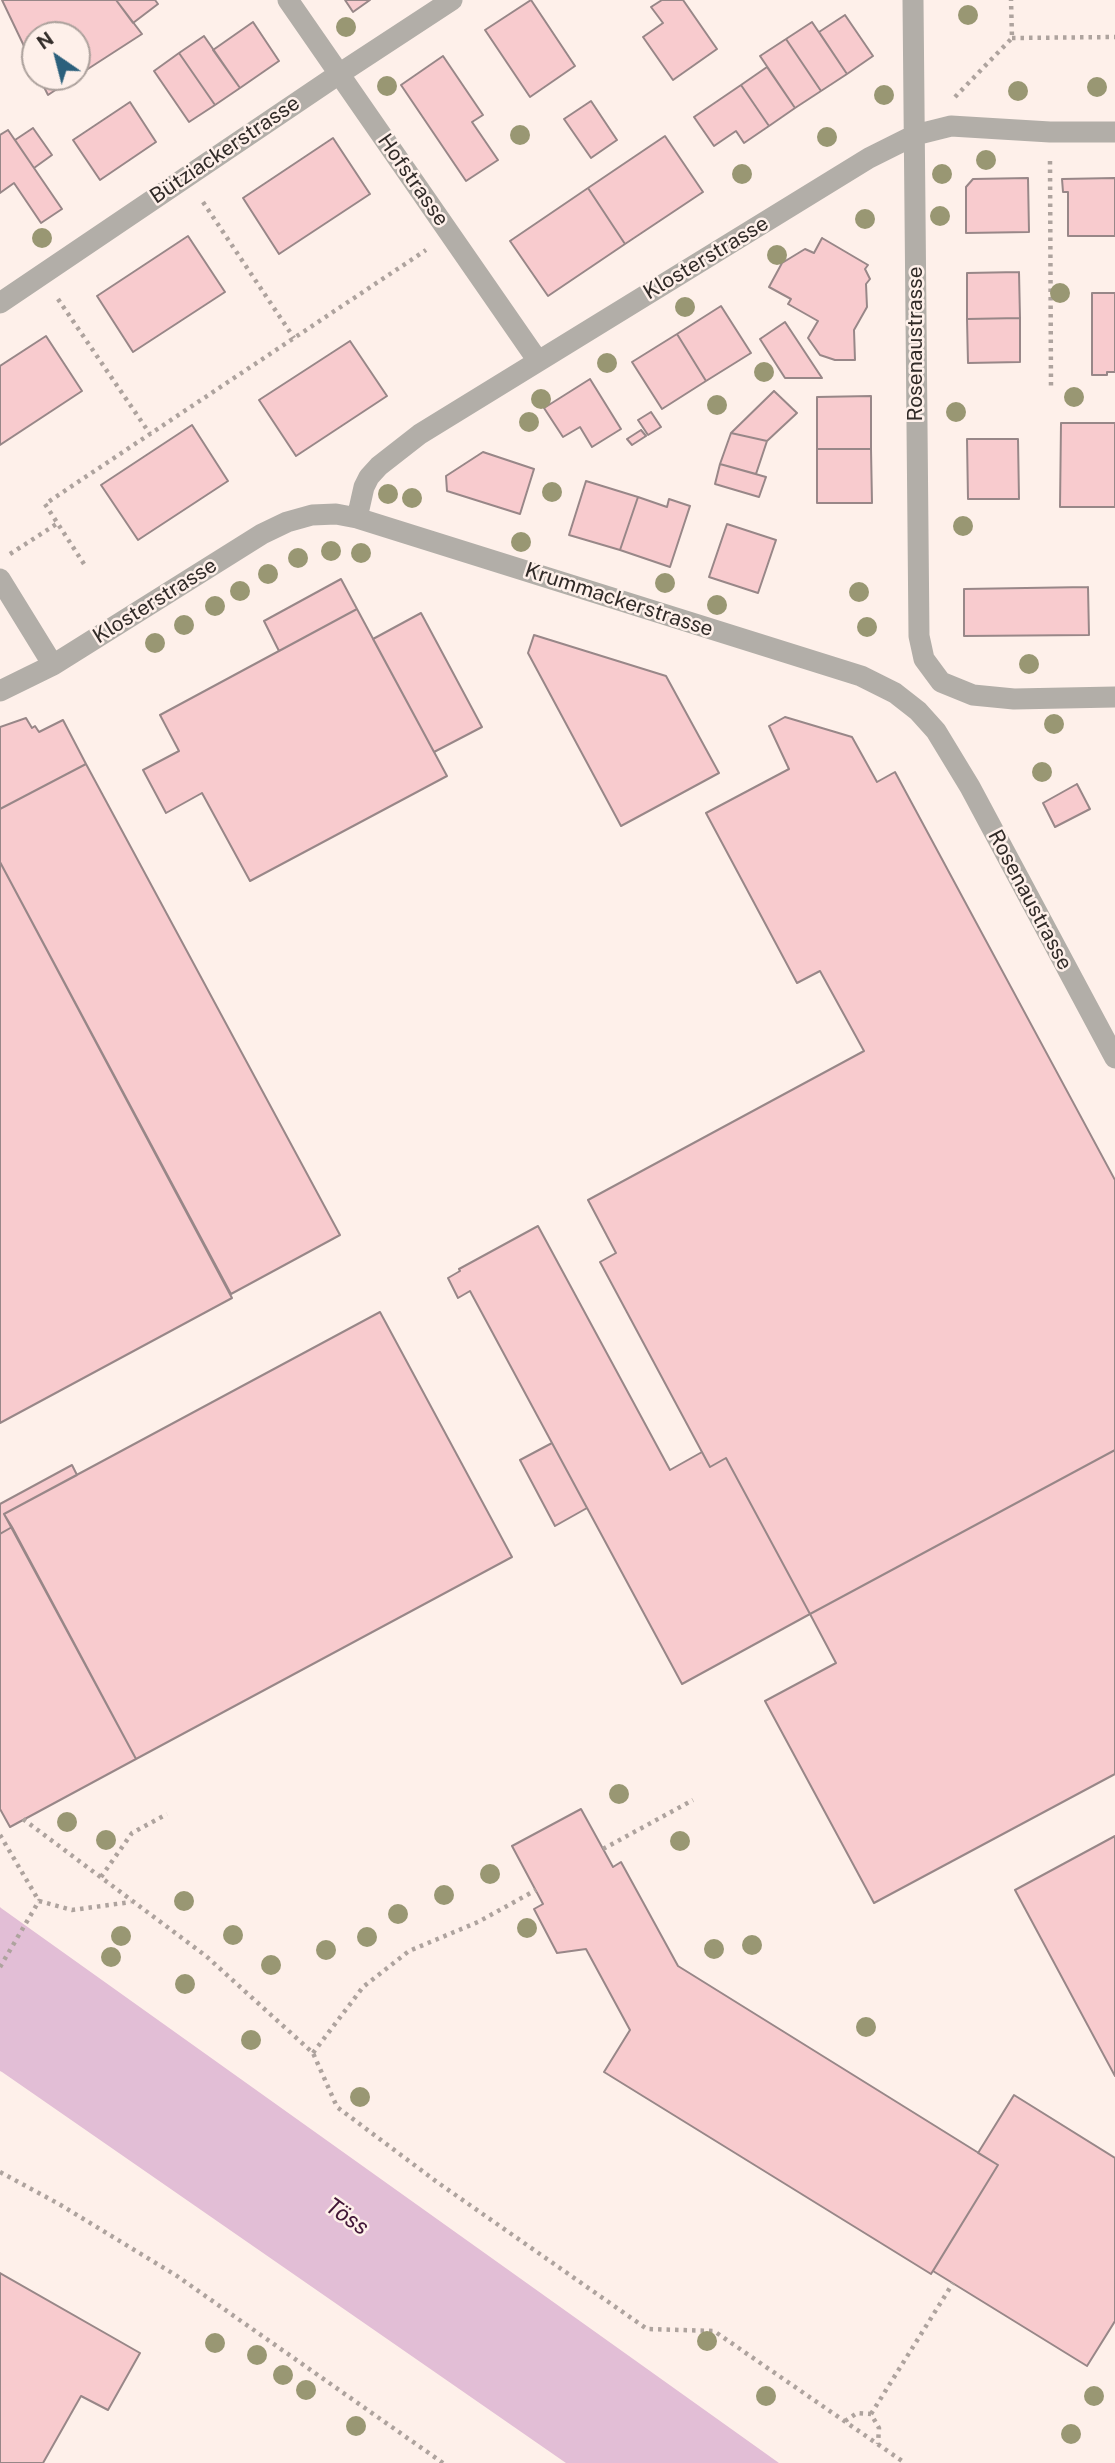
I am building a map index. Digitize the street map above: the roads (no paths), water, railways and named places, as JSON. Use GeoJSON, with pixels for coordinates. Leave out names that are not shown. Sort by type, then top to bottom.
{"type":"FeatureCollection","features":[{"type":"Feature","properties":{"kind":"street","name":"Hofstrasse"},"geometry":{"type":"LineString","coordinates":[[288,0],[538,360]]}},
{"type":"Feature","properties":{"kind":"street","name":"Bütziackerstrasse"},"geometry":{"type":"LineString","coordinates":[[0,303],[452,0]]}},
{"type":"Feature","properties":{"kind":"street","name":"Rosenaustrasse"},"geometry":{"type":"LineString","coordinates":[[914,0],[919,636],[924,659],[940,682],[973,695],[1014,699],[1115,697]]}},
{"type":"Feature","properties":{"kind":"street","name":"Klosterstrasse"},"geometry":{"type":"LineString","coordinates":[[357,518],[364,487],[379,467],[420,434],[869,158],[915,135],[951,126],[1050,132],[1115,132]]}},
{"type":"Feature","properties":{"kind":"street","name":"Krummackerstrasse"},"geometry":{"type":"LineString","coordinates":[[312,516],[336,514],[357,518],[861,676],[895,692],[918,711]]}},
{"type":"Feature","properties":{"kind":"street","name":"Klosterstrasse"},"geometry":{"type":"LineString","coordinates":[[0,691],[53,665],[262,534],[287,522],[312,516]]}},
{"type":"Feature","properties":{"kind":"street"},"geometry":{"type":"LineString","coordinates":[[0,579],[53,665]]}},
{"type":"Feature","properties":{"kind":"street","name":"Rosenaustrasse"},"geometry":{"type":"LineString","coordinates":[[918,711],[936,731],[958,766],[1115,1058]]}},
{"type":"Feature","properties":{"kind":"water","name":"Töss"},"geometry":{"type":"Polygon","coordinates":[[[0,1907],[779,2463],[566,2463],[0,2071],[0,1907]]]}}]}
